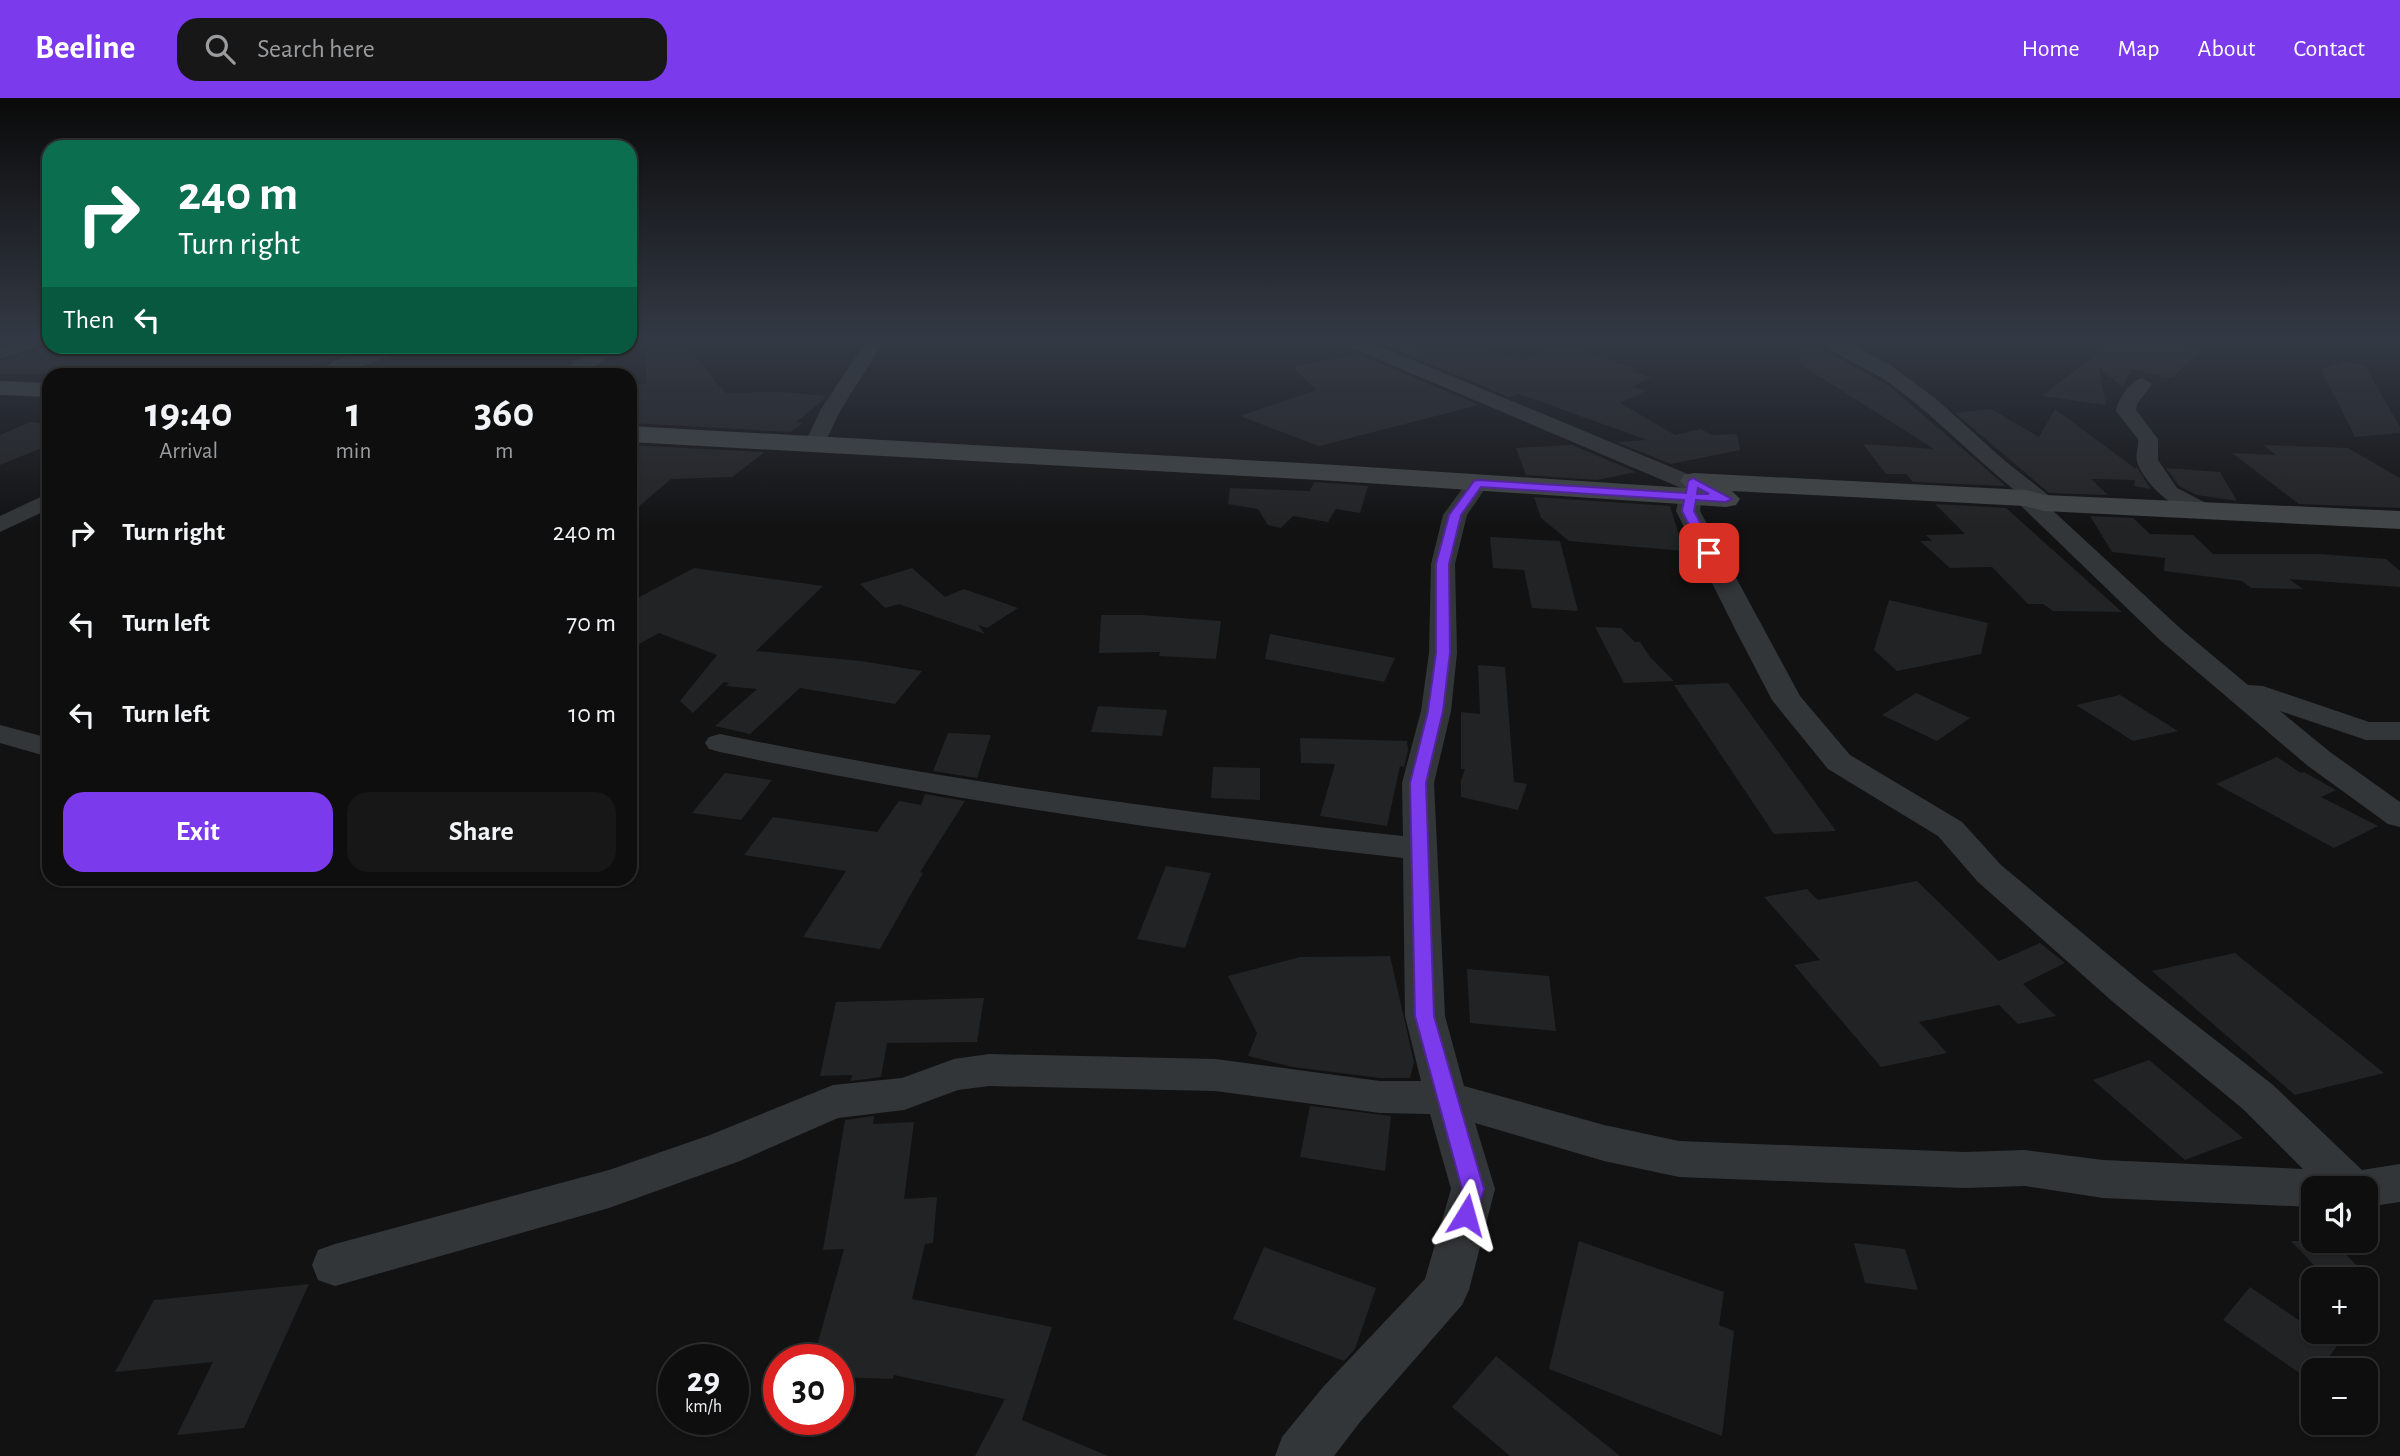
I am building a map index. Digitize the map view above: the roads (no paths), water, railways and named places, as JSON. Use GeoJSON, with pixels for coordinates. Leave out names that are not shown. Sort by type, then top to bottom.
{"type":"FeatureCollection","features":[{"type":"Feature","properties":{"kind":"street"},"geometry":{"type":"LineString","coordinates":[[815,445],[836,401]]}},
{"type":"Feature","properties":{"kind":"street"},"geometry":{"type":"LineString","coordinates":[[1494,401],[1726,499]]}},
{"type":"Feature","properties":{"kind":"street"},"geometry":{"type":"LineString","coordinates":[[1927,401],[2035,501],[2171,635],[2319,759],[2400,817]]}},
{"type":"Feature","properties":{"kind":"street"},"geometry":{"type":"LineString","coordinates":[[2128,401],[2126,411],[2152,446],[2147,460],[2169,493],[2202,510]]}},
{"type":"Feature","properties":{"kind":"street"},"geometry":{"type":"LineString","coordinates":[[637,434],[1336,473],[1726,499]]}},
{"type":"Feature","properties":{"kind":"street"},"geometry":{"type":"LineString","coordinates":[[1693,481],[1726,499]]}},
{"type":"Feature","properties":{"kind":"street"},"geometry":{"type":"LineString","coordinates":[[1693,481],[2400,520]]}},
{"type":"Feature","properties":{"kind":"street"},"geometry":{"type":"LineString","coordinates":[[1693,481],[1688,511],[1743,619],[1787,700],[1839,762],[1950,829],[1989,873],[2127,992],[2258,1097],[2339,1176]]}},
{"type":"Feature","properties":{"kind":"street"},"geometry":{"type":"LineString","coordinates":[[1301,1456],[1342,1404],[1445,1290],[1473,1189],[1424,1016],[1418,783],[1436,711],[1443,653],[1443,564],[1455,515],[1478,483]]}},
{"type":"Feature","properties":{"kind":"street"},"geometry":{"type":"LineString","coordinates":[[0,525],[42,504]]}},
{"type":"Feature","properties":{"kind":"street"},"geometry":{"type":"LineString","coordinates":[[2218,673],[2262,697],[2321,718],[2365,731],[2400,731]]}},
{"type":"Feature","properties":{"kind":"street"},"geometry":{"type":"LineString","coordinates":[[0,734],[42,746]]}},
{"type":"Feature","properties":{"kind":"street"},"geometry":{"type":"LineString","coordinates":[[720,743],[825,766],[1025,798],[1232,829],[1418,849]]}},
{"type":"Feature","properties":{"kind":"street"},"geometry":{"type":"LineString","coordinates":[[335,1265],[609,1189],[725,1148],[833,1102],[904,1094],[954,1075],[978,1072],[1064,1070],[1215,1075],[1380,1097],[1446,1098],[1604,1143],[1679,1158],[1965,1170],[2025,1168],[2103,1179],[2301,1187]]}},
{"type":"Feature","properties":{"kind":"street"},"geometry":{"type":"LineString","coordinates":[[2378,1186],[2400,1183]]}}]}
